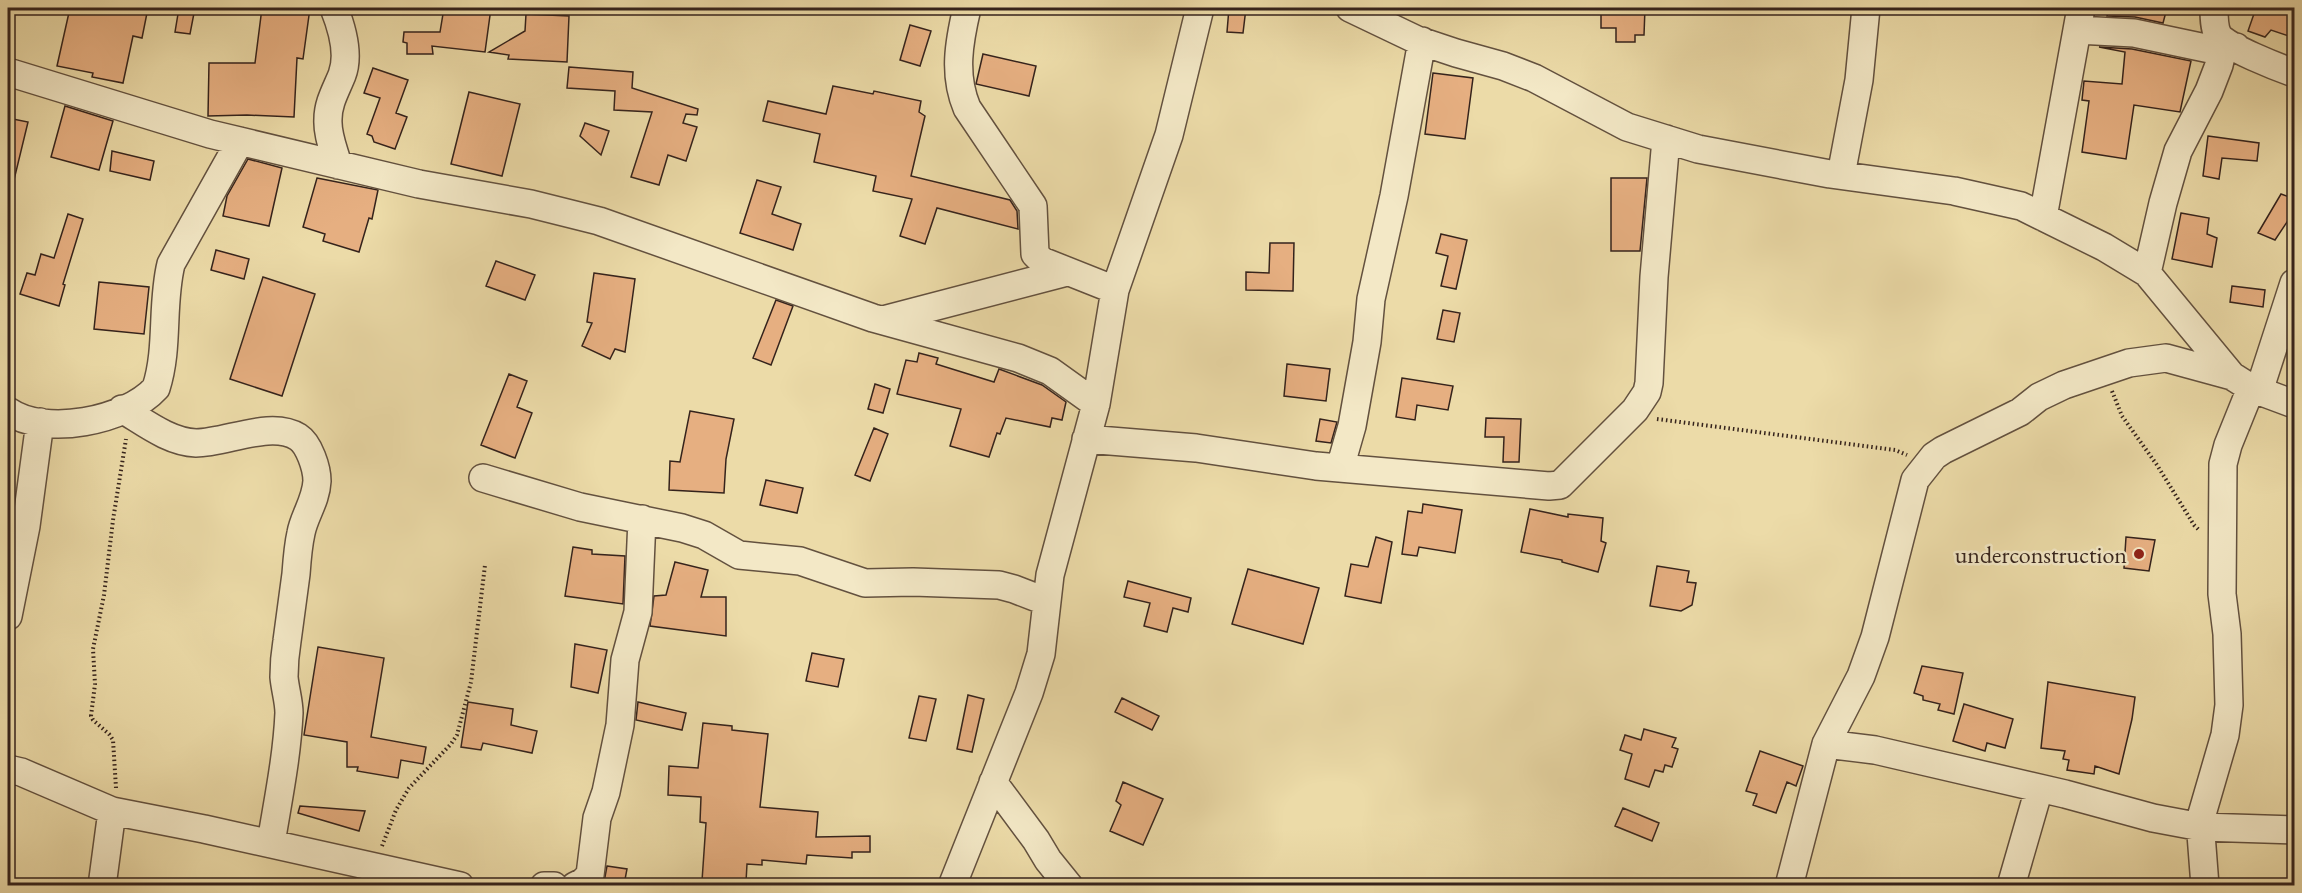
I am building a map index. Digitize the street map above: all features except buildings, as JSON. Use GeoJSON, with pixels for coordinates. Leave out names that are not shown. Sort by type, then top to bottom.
{"type":"FeatureCollection","features":[{"type":"Feature","properties":{"kind":"street"},"geometry":{"type":"LineString","coordinates":[[334,8],[343,38],[345,56],[342,75],[329,104],[327,121],[338,165]]}},
{"type":"Feature","properties":{"kind":"street"},"geometry":{"type":"LineString","coordinates":[[967,8],[959,42],[960,92],[967,108],[1033,206],[1035,254],[1042,261],[1115,290]]}},
{"type":"Feature","properties":{"kind":"street"},"geometry":{"type":"LineString","coordinates":[[952,885],[1029,693],[1041,654],[1045,601],[1050,575],[1096,404],[1115,290],[1169,135],[1200,8]]}},
{"type":"Feature","properties":{"kind":"street"},"geometry":{"type":"LineString","coordinates":[[1350,8],[1422,41],[1534,78],[1627,127],[1666,140],[1698,149],[1841,175],[1982,196],[2020,206],[2104,247],[2147,273],[2247,385]]}},
{"type":"Feature","properties":{"kind":"street"},"geometry":{"type":"LineString","coordinates":[[1841,175],[1858,80],[1866,8]]}},
{"type":"Feature","properties":{"kind":"street"},"geometry":{"type":"LineString","coordinates":[[2214,8],[2218,34],[2229,47]]}},
{"type":"Feature","properties":{"kind":"street"},"geometry":{"type":"LineString","coordinates":[[2043,217],[2079,19],[2201,48],[2229,47],[2295,73]]}},
{"type":"Feature","properties":{"kind":"street"},"geometry":{"type":"LineString","coordinates":[[1340,468],[1352,426],[1367,342],[1371,299],[1394,196],[1422,41]]}},
{"type":"Feature","properties":{"kind":"street"},"geometry":{"type":"LineString","coordinates":[[2147,273],[2163,203],[2178,152],[2229,47]]}},
{"type":"Feature","properties":{"kind":"street"},"geometry":{"type":"LineString","coordinates":[[8,72],[210,134],[419,184],[531,204],[599,221],[882,321],[1018,358],[1050,371],[1096,404]]}},
{"type":"Feature","properties":{"kind":"street"},"geometry":{"type":"LineString","coordinates":[[1086,439],[1196,448],[1340,468],[1560,485],[1629,415],[1647,392],[1651,375],[1654,277],[1666,140]]}},
{"type":"Feature","properties":{"kind":"street"},"geometry":{"type":"LineString","coordinates":[[8,411],[21,419],[40,422],[86,423],[126,412],[149,396],[156,388],[166,321],[171,264],[240,141]]}},
{"type":"Feature","properties":{"kind":"street"},"geometry":{"type":"LineString","coordinates":[[882,321],[1067,272]]}},
{"type":"Feature","properties":{"kind":"street"},"geometry":{"type":"LineString","coordinates":[[2205,885],[2202,808],[2224,735],[2229,705],[2222,554],[2223,464],[2247,385],[2295,283]]}},
{"type":"Feature","properties":{"kind":"street"},"geometry":{"type":"LineString","coordinates":[[1790,885],[1826,744],[1861,676],[1875,637],[1915,480],[1936,454],[2020,412],[2039,398],[2064,385],[2129,363],[2166,358],[2295,404]]}},
{"type":"Feature","properties":{"kind":"street"},"geometry":{"type":"LineString","coordinates":[[126,412],[154,429],[194,443],[215,442],[264,431],[293,434],[301,438],[307,448],[315,471],[317,482],[310,511],[301,531],[285,655],[284,676],[289,710],[284,765],[271,843]]}},
{"type":"Feature","properties":{"kind":"street"},"geometry":{"type":"LineString","coordinates":[[8,616],[26,526],[40,422]]}},
{"type":"Feature","properties":{"kind":"street"},"geometry":{"type":"LineString","coordinates":[[483,478],[580,507],[682,528],[704,535],[739,555],[800,561],[865,583],[999,585],[1045,601]]}},
{"type":"Feature","properties":{"kind":"street"},"geometry":{"type":"LineString","coordinates":[[574,885],[584,882],[590,875],[597,818],[606,792],[620,725],[625,660],[638,612],[642,519]]}},
{"type":"Feature","properties":{"kind":"street"},"geometry":{"type":"LineString","coordinates":[[1826,744],[1875,750],[2153,818],[2201,827],[2295,830]]}},
{"type":"Feature","properties":{"kind":"street"},"geometry":{"type":"LineString","coordinates":[[8,769],[21,772],[115,811],[460,885]]}},
{"type":"Feature","properties":{"kind":"street"},"geometry":{"type":"LineString","coordinates":[[993,782],[1048,860],[1070,885]]}},
{"type":"Feature","properties":{"kind":"street"},"geometry":{"type":"LineString","coordinates":[[2011,885],[2040,789]]}},
{"type":"Feature","properties":{"kind":"street"},"geometry":{"type":"LineString","coordinates":[[102,885],[115,811]]}},
{"type":"Feature","properties":{"kind":"street"},"geometry":{"type":"LineString","coordinates":[[544,885],[554,885]]}},
{"type":"Feature","properties":{"kind":"path"},"geometry":{"type":"LineString","coordinates":[[2103,371],[2122,416],[2157,465],[2194,525],[2222,554]]}},
{"type":"Feature","properties":{"kind":"path"},"geometry":{"type":"LineString","coordinates":[[115,811],[113,740],[91,716],[95,684],[93,649],[104,596],[126,412]]}},
{"type":"Feature","properties":{"kind":"path"},"geometry":{"type":"LineString","coordinates":[[1629,415],[1895,450],[1912,456],[1936,454]]}},
{"type":"Feature","properties":{"kind":"path"},"geometry":{"type":"LineString","coordinates":[[375,866],[400,803],[409,788],[452,744],[457,735],[471,682],[485,565]]}},
{"type":"Feature","properties":{"kind":"place","name":"underconstruction"},"geometry":{"type":"Point","coordinates":[2139,554]}}]}
